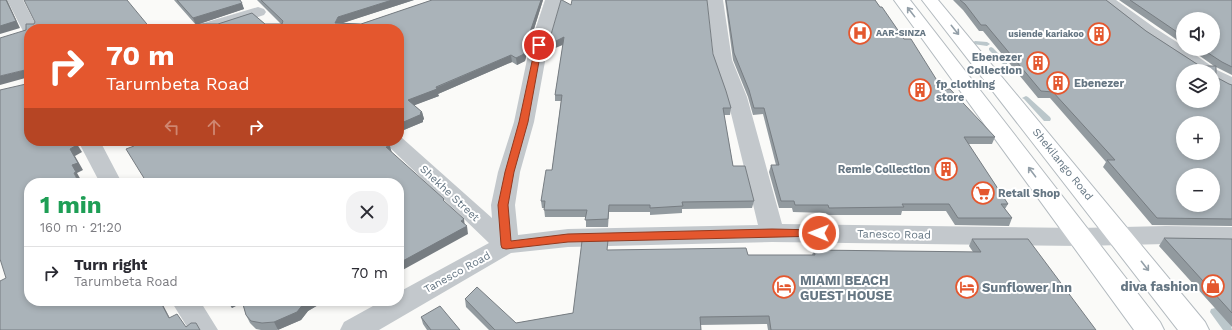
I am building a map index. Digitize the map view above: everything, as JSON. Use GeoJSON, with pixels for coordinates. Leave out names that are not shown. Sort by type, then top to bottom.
{"type":"FeatureCollection","features":[{"type":"Feature","properties":{"kind":"main road"},"geometry":{"type":"LineString","coordinates":[[902,0],[1150,330]]}},
{"type":"Feature","properties":{"kind":"main road","name":"Shekilango Road"},"geometry":{"type":"LineString","coordinates":[[930,0],[1195,330]]}},
{"type":"Feature","properties":{"kind":"street"},"geometry":{"type":"LineString","coordinates":[[15,0],[27,24]]}},
{"type":"Feature","properties":{"kind":"street"},"geometry":{"type":"LineString","coordinates":[[226,24],[262,16],[246,0]]}},
{"type":"Feature","properties":{"kind":"street"},"geometry":{"type":"LineString","coordinates":[[506,245],[503,205],[509,172],[524,122],[539,45],[553,0]]}},
{"type":"Feature","properties":{"kind":"street"},"geometry":{"type":"LineString","coordinates":[[710,0],[724,60],[737,97],[772,233]]}},
{"type":"Feature","properties":{"kind":"street"},"geometry":{"type":"LineString","coordinates":[[1106,0],[1149,32],[1198,64]]}},
{"type":"Feature","properties":{"kind":"street"},"geometry":{"type":"LineString","coordinates":[[1220,78],[1232,86]]}},
{"type":"Feature","properties":{"kind":"street"},"geometry":{"type":"LineString","coordinates":[[92,146],[108,178]]}},
{"type":"Feature","properties":{"kind":"street","name":"Shekhe Street"},"geometry":{"type":"LineString","coordinates":[[399,146],[506,245]]}},
{"type":"Feature","properties":{"kind":"street","name":"Tanesco Road"},"geometry":{"type":"LineString","coordinates":[[404,302],[506,245],[568,238],[772,233],[1232,236]]}},
{"type":"Feature","properties":{"kind":"street"},"geometry":{"type":"LineString","coordinates":[[188,306],[204,330]]}},
{"type":"Feature","properties":{"kind":"street","name":"Tanesco Road"},"geometry":{"type":"LineString","coordinates":[[354,330],[397,306]]}},
{"type":"Feature","properties":{"kind":"building"},"geometry":{"type":"Polygon","coordinates":[[[0,0],[6,0],[16,21],[0,26],[0,0]]]}},
{"type":"Feature","properties":{"kind":"building"},"geometry":{"type":"Polygon","coordinates":[[[24,0],[127,0],[147,24],[34,24],[35,22],[24,0]]]}},
{"type":"Feature","properties":{"kind":"building"},"geometry":{"type":"Polygon","coordinates":[[[177,0],[240,0],[242,3],[193,18],[177,0]]]}},
{"type":"Feature","properties":{"kind":"building"},"geometry":{"type":"Polygon","coordinates":[[[261,0],[392,0],[338,17],[335,23],[361,24],[282,24],[283,21],[261,0]]]}},
{"type":"Feature","properties":{"kind":"building"},"geometry":{"type":"Polygon","coordinates":[[[432,0],[541,0],[524,54],[516,58],[511,55],[436,87],[437,89],[408,100],[422,112],[420,113],[422,114],[404,122],[404,24],[361,24],[432,0]]]}},
{"type":"Feature","properties":{"kind":"building"},"geometry":{"type":"Polygon","coordinates":[[[561,0],[571,5],[572,0],[707,0],[713,54],[731,108],[723,108],[733,166],[745,166],[754,201],[682,202],[683,206],[650,208],[650,205],[609,205],[608,219],[585,220],[587,210],[544,210],[545,201],[541,201],[546,170],[552,170],[562,95],[555,95],[564,37],[548,45],[561,0]]]}},
{"type":"Feature","properties":{"kind":"building"},"geometry":{"type":"Polygon","coordinates":[[[726,0],[875,0],[880,7],[882,7],[904,39],[911,39],[943,90],[950,89],[995,137],[964,137],[1008,204],[1001,204],[1012,218],[958,218],[949,204],[902,204],[904,207],[829,208],[828,205],[795,205],[794,201],[781,201],[771,165],[779,165],[764,108],[754,108],[749,90],[734,53],[726,0]]]}},
{"type":"Feature","properties":{"kind":"building"},"geometry":{"type":"Polygon","coordinates":[[[960,0],[1106,0],[1146,31],[1176,50],[1176,56],[1185,56],[1197,64],[1176,64],[1176,108],[1220,108],[1220,79],[1232,85],[1232,219],[1157,218],[1107,160],[1115,160],[1053,92],[1041,91],[986,25],[981,25],[965,4],[960,0]]]}},
{"type":"Feature","properties":{"kind":"building"},"geometry":{"type":"Polygon","coordinates":[[[1130,0],[1232,0],[1232,67],[1213,56],[1220,56],[1220,12],[1176,12],[1176,31],[1130,0]]]}},
{"type":"Feature","properties":{"kind":"building"},"geometry":{"type":"Polygon","coordinates":[[[252,13],[265,24],[218,24],[252,13]]]}},
{"type":"Feature","properties":{"kind":"building"},"geometry":{"type":"Polygon","coordinates":[[[24,31],[24,70],[0,76],[0,38],[24,31]]]}},
{"type":"Feature","properties":{"kind":"building"},"geometry":{"type":"Polygon","coordinates":[[[24,84],[24,146],[75,146],[70,149],[78,163],[72,165],[76,172],[74,173],[76,178],[24,178],[24,306],[163,306],[169,318],[177,314],[186,327],[191,323],[196,323],[200,330],[0,330],[0,281],[6,278],[0,259],[0,90],[24,84]]]}},
{"type":"Feature","properties":{"kind":"building"},"geometry":{"type":"Polygon","coordinates":[[[134,146],[390,146],[386,147],[444,199],[443,200],[464,219],[461,221],[467,226],[404,260],[404,178],[144,178],[126,149],[134,146]]]}},
{"type":"Feature","properties":{"kind":"building","name":"diva fashion"},"geometry":{"type":"Polygon","coordinates":[[[1164,238],[1232,239],[1232,313],[1164,238]]]}},
{"type":"Feature","properties":{"kind":"building"},"geometry":{"type":"Polygon","coordinates":[[[972,239],[1028,239],[1096,330],[771,330],[769,316],[700,317],[701,330],[495,330],[465,299],[477,287],[516,323],[573,313],[582,241],[608,240],[607,250],[746,248],[748,255],[815,255],[814,250],[981,252],[972,239]]]}},
{"type":"Feature","properties":{"kind":"building"},"geometry":{"type":"Polygon","coordinates":[[[243,306],[302,306],[297,312],[274,322],[262,323],[251,321],[246,315],[243,306]]]}},
{"type":"Feature","properties":{"kind":"building"},"geometry":{"type":"Polygon","coordinates":[[[440,306],[460,330],[431,330],[421,317],[440,306]]]}},
{"type":"Feature","properties":{"kind":"waterway"},"geometry":{"type":"LineString","coordinates":[[975,43],[987,44]]}},
{"type":"Feature","properties":{"kind":"waterway"},"geometry":{"type":"LineString","coordinates":[[991,49],[1005,63]]}},
{"type":"Feature","properties":{"kind":"waterway"},"geometry":{"type":"LineString","coordinates":[[1026,98],[1047,119]]}},
{"type":"Feature","properties":{"kind":"waterway"},"geometry":{"type":"LineString","coordinates":[[1215,312],[1229,330]]}},
{"type":"Feature","properties":{"kind":"place","name":"AAR-SINZA"},"geometry":{"type":"Point","coordinates":[860,33]}},
{"type":"Feature","properties":{"kind":"place","name":"usiende kariakoo"},"geometry":{"type":"Point","coordinates":[1099,34]}},
{"type":"Feature","properties":{"kind":"place","name":"Ebenezer Collection"},"geometry":{"type":"Point","coordinates":[1038,63]}},
{"type":"Feature","properties":{"kind":"place","name":"Ebenezer"},"geometry":{"type":"Point","coordinates":[1058,83]}},
{"type":"Feature","properties":{"kind":"place","name":"fp clothing store"},"geometry":{"type":"Point","coordinates":[920,90]}},
{"type":"Feature","properties":{"kind":"place","name":"Remie Collection"},"geometry":{"type":"Point","coordinates":[946,169]}},
{"type":"Feature","properties":{"kind":"place","name":"Retail Shop"},"geometry":{"type":"Point","coordinates":[983,193]}},
{"type":"Feature","properties":{"kind":"place","name":"diva fashion"},"geometry":{"type":"Point","coordinates":[1213,286]}},
{"type":"Feature","properties":{"kind":"place","name":"MIAMI BEACH GUEST HOUSE"},"geometry":{"type":"Point","coordinates":[784,287]}},
{"type":"Feature","properties":{"kind":"place","name":"Sunflower Inn"},"geometry":{"type":"Point","coordinates":[967,287]}},
{"type":"Feature","properties":{"kind":"route"},"geometry":{"type":"LineString","coordinates":[[539,45],[524,122],[509,172],[503,205],[506,245],[568,238],[819,233]]}}]}
